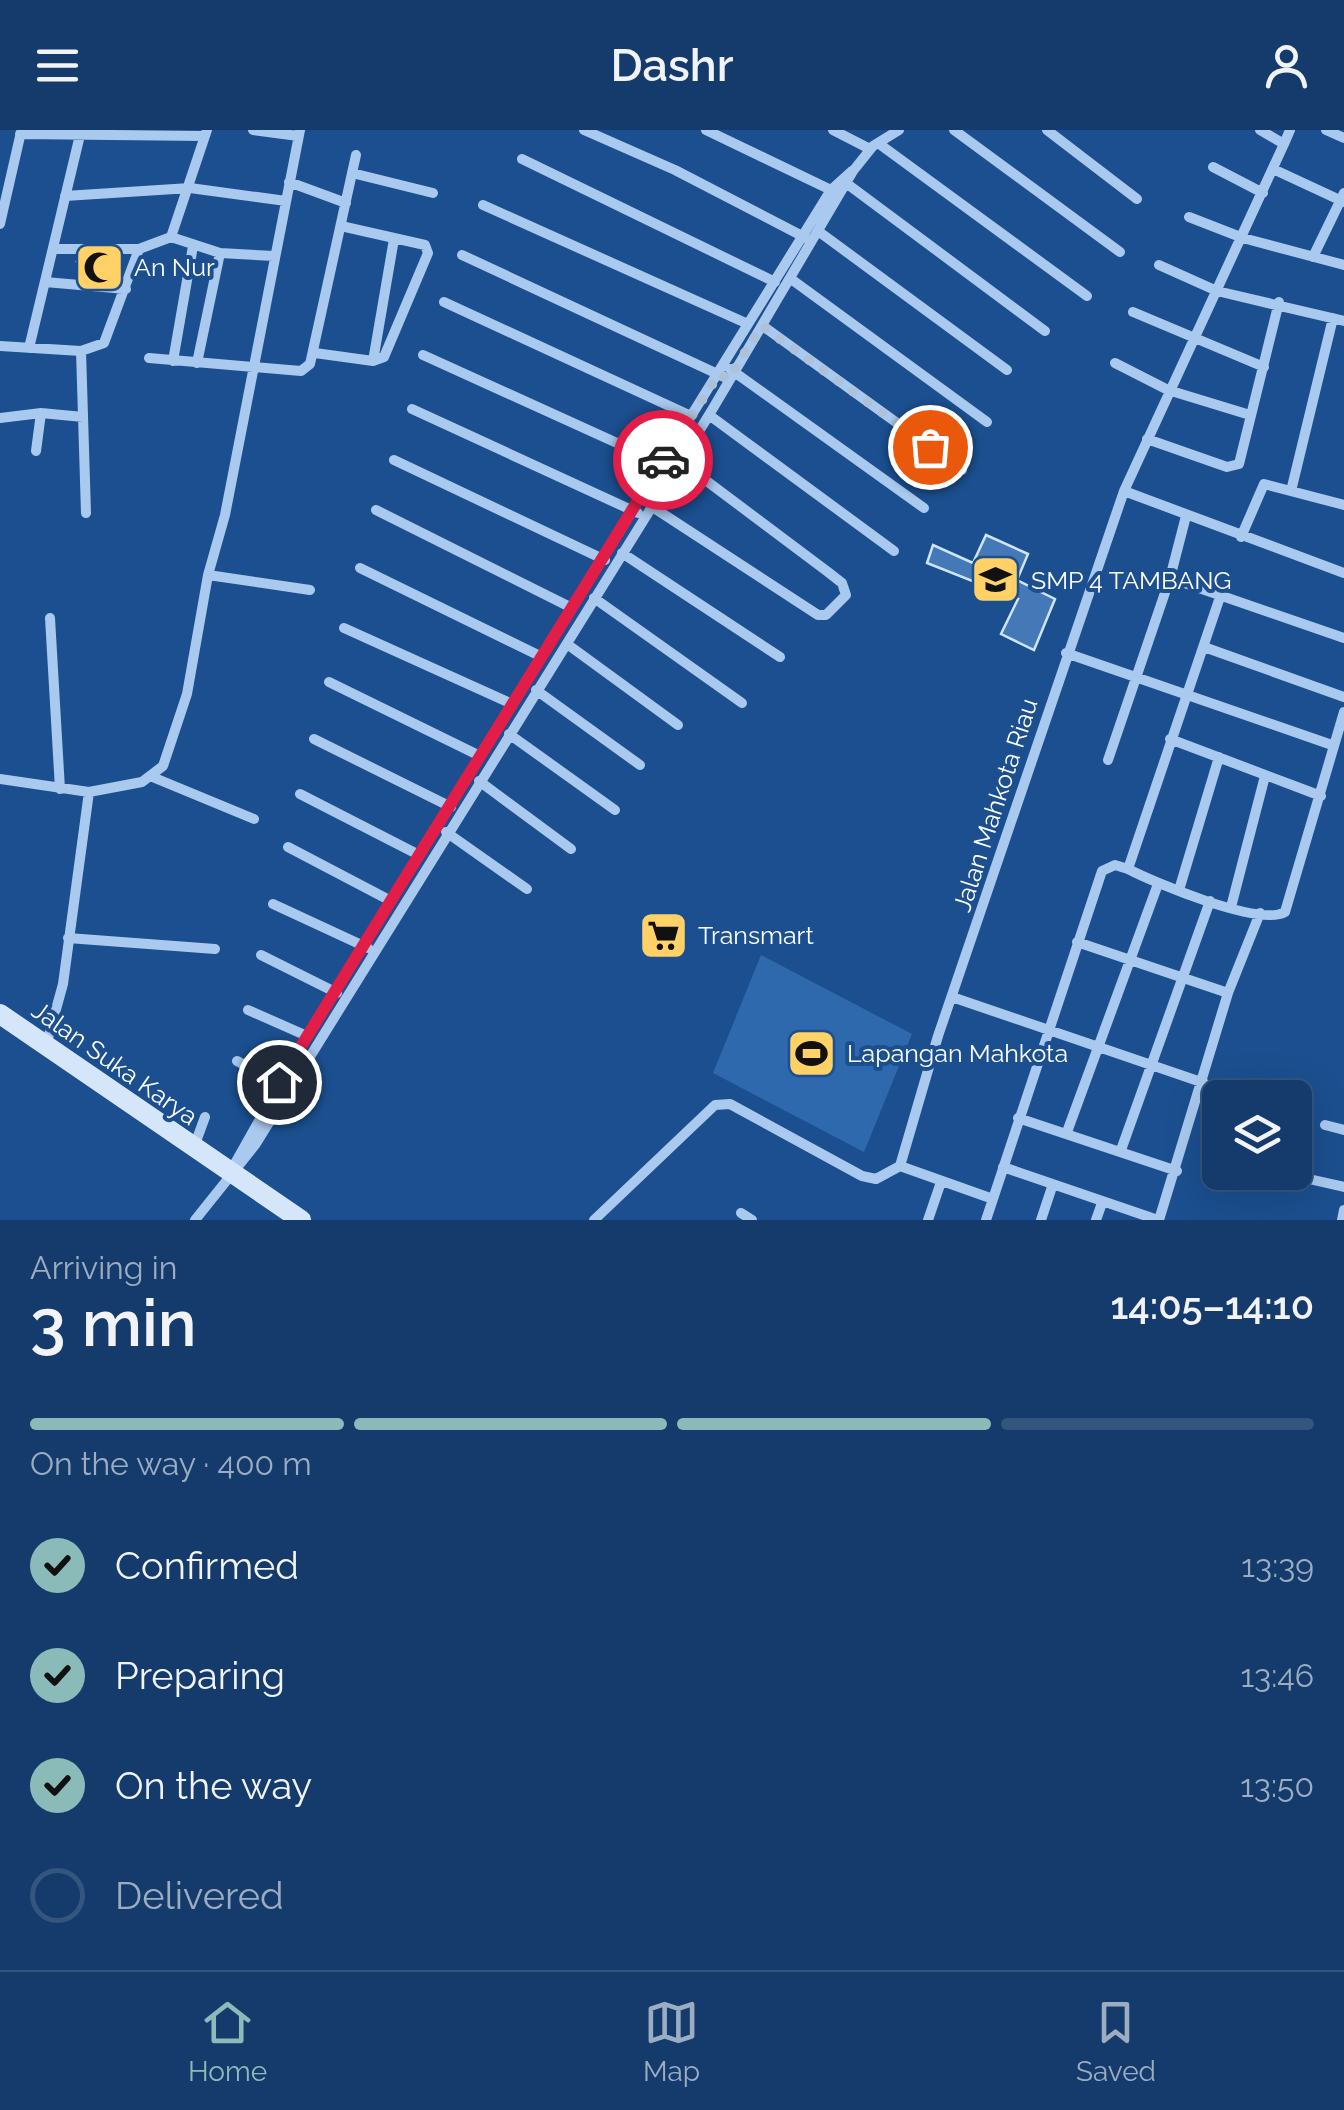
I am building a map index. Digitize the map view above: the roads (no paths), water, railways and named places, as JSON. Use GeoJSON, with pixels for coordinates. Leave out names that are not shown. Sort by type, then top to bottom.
{"type":"FeatureCollection","features":[{"type":"Feature","properties":{"kind":"main road","name":"Jalan Suka Karya"},"geometry":{"type":"LineString","coordinates":[[0,1014],[47,1042],[229,1175],[301,1220]]}},
{"type":"Feature","properties":{"kind":"street"},"geometry":{"type":"LineString","coordinates":[[0,779],[89,792],[142,782],[163,766],[176,739],[208,575],[225,514],[299,133],[253,130]]}},
{"type":"Feature","properties":{"kind":"street"},"geometry":{"type":"LineString","coordinates":[[584,130],[812,236],[1007,370]]}},
{"type":"Feature","properties":{"kind":"street"},"geometry":{"type":"LineString","coordinates":[[706,130],[832,190]]}},
{"type":"Feature","properties":{"kind":"street"},"geometry":{"type":"LineString","coordinates":[[833,130],[874,146],[1087,296]]}},
{"type":"Feature","properties":{"kind":"street"},"geometry":{"type":"LineString","coordinates":[[195,1220],[255,1145],[374,952],[443,830],[567,644],[709,415],[748,324],[775,282],[812,236],[852,171],[874,146],[899,130]]}},
{"type":"Feature","properties":{"kind":"street"},"geometry":{"type":"LineString","coordinates":[[954,130],[1120,252]]}},
{"type":"Feature","properties":{"kind":"street"},"geometry":{"type":"LineString","coordinates":[[1047,130],[1137,199]]}},
{"type":"Feature","properties":{"kind":"street"},"geometry":{"type":"LineString","coordinates":[[1260,130],[1284,144]]}},
{"type":"Feature","properties":{"kind":"street","name":"Jalan Mahkota Riau"},"geometry":{"type":"LineString","coordinates":[[900,1166],[1066,653],[1124,491],[1191,338],[1243,238],[1290,130]]}},
{"type":"Feature","properties":{"kind":"street"},"geometry":{"type":"LineString","coordinates":[[1326,130],[1344,138]]}},
{"type":"Feature","properties":{"kind":"street"},"geometry":{"type":"LineString","coordinates":[[0,224],[21,132],[205,133],[190,188],[170,237]]}},
{"type":"Feature","properties":{"kind":"street"},"geometry":{"type":"LineString","coordinates":[[29,348],[80,135]]}},
{"type":"Feature","properties":{"kind":"street"},"geometry":{"type":"LineString","coordinates":[[148,358],[301,370],[314,353],[356,155]]}},
{"type":"Feature","properties":{"kind":"street"},"geometry":{"type":"LineString","coordinates":[[522,159],[775,282]]}},
{"type":"Feature","properties":{"kind":"street"},"geometry":{"type":"LineString","coordinates":[[1212,167],[1263,193]]}},
{"type":"Feature","properties":{"kind":"street"},"geometry":{"type":"LineString","coordinates":[[1273,169],[1343,198],[1313,258]]}},
{"type":"Feature","properties":{"kind":"street"},"geometry":{"type":"LineString","coordinates":[[352,173],[433,193]]}},
{"type":"Feature","properties":{"kind":"street"},"geometry":{"type":"LineString","coordinates":[[229,1175],[306,1036],[419,855],[443,830],[451,807],[473,784],[480,756],[691,416],[762,326],[791,280],[832,190],[844,181]]}},
{"type":"Feature","properties":{"kind":"street"},"geometry":{"type":"LineString","coordinates":[[844,181],[1046,332]]}},
{"type":"Feature","properties":{"kind":"street"},"geometry":{"type":"LineString","coordinates":[[290,182],[346,203]]}},
{"type":"Feature","properties":{"kind":"street"},"geometry":{"type":"LineString","coordinates":[[66,196],[190,188],[286,201]]}},
{"type":"Feature","properties":{"kind":"street"},"geometry":{"type":"LineString","coordinates":[[483,205],[748,324]]}},
{"type":"Feature","properties":{"kind":"street"},"geometry":{"type":"LineString","coordinates":[[1189,216],[1243,238],[1344,266]]}},
{"type":"Feature","properties":{"kind":"street"},"geometry":{"type":"LineString","coordinates":[[314,353],[373,361],[386,354],[428,252],[426,245],[340,226]]}},
{"type":"Feature","properties":{"kind":"street"},"geometry":{"type":"LineString","coordinates":[[56,248],[139,249],[170,237],[220,253],[274,256]]}},
{"type":"Feature","properties":{"kind":"street"},"geometry":{"type":"LineString","coordinates":[[373,361],[394,239]]}},
{"type":"Feature","properties":{"kind":"street"},"geometry":{"type":"LineString","coordinates":[[172,361],[194,246]]}},
{"type":"Feature","properties":{"kind":"street"},"geometry":{"type":"LineString","coordinates":[[0,346],[81,351],[104,343],[139,249]]}},
{"type":"Feature","properties":{"kind":"street"},"geometry":{"type":"LineString","coordinates":[[197,364],[220,253]]}},
{"type":"Feature","properties":{"kind":"street"},"geometry":{"type":"LineString","coordinates":[[462,255],[727,373],[924,508]]}},
{"type":"Feature","properties":{"kind":"street"},"geometry":{"type":"LineString","coordinates":[[1159,265],[1217,291],[1280,302],[1339,319],[1292,491]]}},
{"type":"Feature","properties":{"kind":"street"},"geometry":{"type":"LineString","coordinates":[[791,280],[987,422]]}},
{"type":"Feature","properties":{"kind":"street"},"geometry":{"type":"LineString","coordinates":[[45,282],[126,289]]}},
{"type":"Feature","properties":{"kind":"street"},"geometry":{"type":"LineString","coordinates":[[444,302],[691,416]]}},
{"type":"Feature","properties":{"kind":"street"},"geometry":{"type":"LineString","coordinates":[[1147,439],[1234,467],[1239,464],[1280,302]]}},
{"type":"Feature","properties":{"kind":"street"},"geometry":{"type":"LineString","coordinates":[[1133,312],[1264,368]]}},
{"type":"Feature","properties":{"kind":"street"},"geometry":{"type":"LineString","coordinates":[[762,326],[962,470]]}},
{"type":"Feature","properties":{"kind":"street"},"geometry":{"type":"LineString","coordinates":[[81,351],[86,513]]}},
{"type":"Feature","properties":{"kind":"street"},"geometry":{"type":"LineString","coordinates":[[423,355],[662,463]]}},
{"type":"Feature","properties":{"kind":"street"},"geometry":{"type":"LineString","coordinates":[[1115,363],[1168,390],[1250,416]]}},
{"type":"Feature","properties":{"kind":"street"},"geometry":{"type":"LineString","coordinates":[[412,408],[633,509],[648,511],[818,614],[826,615],[846,595],[842,584],[828,572],[680,461]]}},
{"type":"Feature","properties":{"kind":"street"},"geometry":{"type":"LineString","coordinates":[[0,418],[41,413],[83,416]]}},
{"type":"Feature","properties":{"kind":"street"},"geometry":{"type":"LineString","coordinates":[[36,452],[41,413]]}},
{"type":"Feature","properties":{"kind":"street"},"geometry":{"type":"LineString","coordinates":[[709,415],[894,551]]}},
{"type":"Feature","properties":{"kind":"street"},"geometry":{"type":"LineString","coordinates":[[394,460],[614,566]]}},
{"type":"Feature","properties":{"kind":"street"},"geometry":{"type":"LineString","coordinates":[[1241,537],[1259,487],[1344,504]]}},
{"type":"Feature","properties":{"kind":"street"},"geometry":{"type":"LineString","coordinates":[[1124,491],[1344,572]]}},
{"type":"Feature","properties":{"kind":"street"},"geometry":{"type":"LineString","coordinates":[[376,510],[572,608]]}},
{"type":"Feature","properties":{"kind":"street"},"geometry":{"type":"LineString","coordinates":[[1108,760],[1170,578],[1186,516]]}},
{"type":"Feature","properties":{"kind":"street"},"geometry":{"type":"LineString","coordinates":[[622,553],[780,656]]}},
{"type":"Feature","properties":{"kind":"street"},"geometry":{"type":"LineString","coordinates":[[360,568],[542,656]]}},
{"type":"Feature","properties":{"kind":"street"},"geometry":{"type":"LineString","coordinates":[[208,575],[310,590]]}},
{"type":"Feature","properties":{"kind":"street"},"geometry":{"type":"LineString","coordinates":[[1170,578],[1344,638]]}},
{"type":"Feature","properties":{"kind":"street"},"geometry":{"type":"LineString","coordinates":[[1128,870],[1220,597]]}},
{"type":"Feature","properties":{"kind":"street"},"geometry":{"type":"LineString","coordinates":[[594,598],[742,703]]}},
{"type":"Feature","properties":{"kind":"street"},"geometry":{"type":"LineString","coordinates":[[50,618],[60,789]]}},
{"type":"Feature","properties":{"kind":"street"},"geometry":{"type":"LineString","coordinates":[[344,628],[512,704]]}},
{"type":"Feature","properties":{"kind":"street"},"geometry":{"type":"LineString","coordinates":[[567,644],[678,725]]}},
{"type":"Feature","properties":{"kind":"street"},"geometry":{"type":"LineString","coordinates":[[1204,648],[1344,697]]}},
{"type":"Feature","properties":{"kind":"street"},"geometry":{"type":"LineString","coordinates":[[1066,653],[1332,744]]}},
{"type":"Feature","properties":{"kind":"street"},"geometry":{"type":"LineString","coordinates":[[329,682],[480,756]]}},
{"type":"Feature","properties":{"kind":"street"},"geometry":{"type":"LineString","coordinates":[[536,690],[640,764]]}},
{"type":"Feature","properties":{"kind":"street"},"geometry":{"type":"LineString","coordinates":[[986,1220],[1102,871],[1115,866],[1210,902],[1274,917],[1285,912],[1344,712]]}},
{"type":"Feature","properties":{"kind":"street"},"geometry":{"type":"LineString","coordinates":[[509,734],[615,810]]}},
{"type":"Feature","properties":{"kind":"street"},"geometry":{"type":"LineString","coordinates":[[314,738],[451,807]]}},
{"type":"Feature","properties":{"kind":"street"},"geometry":{"type":"LineString","coordinates":[[1170,739],[1321,796]]}},
{"type":"Feature","properties":{"kind":"street"},"geometry":{"type":"LineString","coordinates":[[1180,890],[1218,757]]}},
{"type":"Feature","properties":{"kind":"street"},"geometry":{"type":"LineString","coordinates":[[150,776],[254,819]]}},
{"type":"Feature","properties":{"kind":"street"},"geometry":{"type":"LineString","coordinates":[[1231,907],[1265,776]]}},
{"type":"Feature","properties":{"kind":"street"},"geometry":{"type":"LineString","coordinates":[[473,784],[571,849]]}},
{"type":"Feature","properties":{"kind":"street"},"geometry":{"type":"LineString","coordinates":[[47,1042],[63,984],[89,792]]}},
{"type":"Feature","properties":{"kind":"street"},"geometry":{"type":"LineString","coordinates":[[300,794],[419,855]]}},
{"type":"Feature","properties":{"kind":"street"},"geometry":{"type":"LineString","coordinates":[[443,830],[527,889]]}},
{"type":"Feature","properties":{"kind":"street"},"geometry":{"type":"LineString","coordinates":[[288,848],[392,901]]}},
{"type":"Feature","properties":{"kind":"street"},"geometry":{"type":"LineString","coordinates":[[1068,1132],[1158,884]]}},
{"type":"Feature","properties":{"kind":"street"},"geometry":{"type":"LineString","coordinates":[[1121,1150],[1210,902]]}},
{"type":"Feature","properties":{"kind":"street"},"geometry":{"type":"LineString","coordinates":[[273,904],[374,952]]}},
{"type":"Feature","properties":{"kind":"street"},"geometry":{"type":"LineString","coordinates":[[1205,1080],[1228,993],[1260,913]]}},
{"type":"Feature","properties":{"kind":"street"},"geometry":{"type":"LineString","coordinates":[[68,938],[215,949]]}},
{"type":"Feature","properties":{"kind":"street"},"geometry":{"type":"LineString","coordinates":[[1077,942],[1228,993]]}},
{"type":"Feature","properties":{"kind":"street"},"geometry":{"type":"LineString","coordinates":[[262,955],[336,993]]}},
{"type":"Feature","properties":{"kind":"street"},"geometry":{"type":"LineString","coordinates":[[952,997],[1202,1082]]}},
{"type":"Feature","properties":{"kind":"street"},"geometry":{"type":"LineString","coordinates":[[248,1010],[306,1036]]}},
{"type":"Feature","properties":{"kind":"street"},"geometry":{"type":"LineString","coordinates":[[236,1061],[279,1082]]}},
{"type":"Feature","properties":{"kind":"street"},"geometry":{"type":"LineString","coordinates":[[1003,1168],[1158,1220],[1202,1089]]}},
{"type":"Feature","properties":{"kind":"street"},"geometry":{"type":"LineString","coordinates":[[594,1220],[714,1104],[730,1104],[862,1176],[876,1178],[900,1166],[993,1199]]}},
{"type":"Feature","properties":{"kind":"street"},"geometry":{"type":"LineString","coordinates":[[194,1148],[205,1117]]}},
{"type":"Feature","properties":{"kind":"street"},"geometry":{"type":"LineString","coordinates":[[1018,1118],[1176,1171]]}},
{"type":"Feature","properties":{"kind":"street"},"geometry":{"type":"LineString","coordinates":[[1325,1125],[1344,1130]]}},
{"type":"Feature","properties":{"kind":"street"},"geometry":{"type":"LineString","coordinates":[[1312,1180],[1344,1187]]}},
{"type":"Feature","properties":{"kind":"street"},"geometry":{"type":"LineString","coordinates":[[928,1220],[941,1182]]}},
{"type":"Feature","properties":{"kind":"street"},"geometry":{"type":"LineString","coordinates":[[1040,1220],[1052,1187]]}},
{"type":"Feature","properties":{"kind":"street"},"geometry":{"type":"LineString","coordinates":[[1096,1220],[1102,1203]]}},
{"type":"Feature","properties":{"kind":"street"},"geometry":{"type":"LineString","coordinates":[[1342,1220],[1344,1210]]}},
{"type":"Feature","properties":{"kind":"street"},"geometry":{"type":"LineString","coordinates":[[741,1214],[752,1220]]}},
{"type":"Feature","properties":{"kind":"place","name":"An Nur"},"geometry":{"type":"Point","coordinates":[99,267]}},
{"type":"Feature","properties":{"kind":"place","name":"SMP 4 TAMBANG"},"geometry":{"type":"Point","coordinates":[996,580]}},
{"type":"Feature","properties":{"kind":"place","name":"Transmart"},"geometry":{"type":"Point","coordinates":[663,935]}},
{"type":"Feature","properties":{"kind":"place","name":"Lapangan Mahkota"},"geometry":{"type":"Point","coordinates":[812,1053]}}]}
